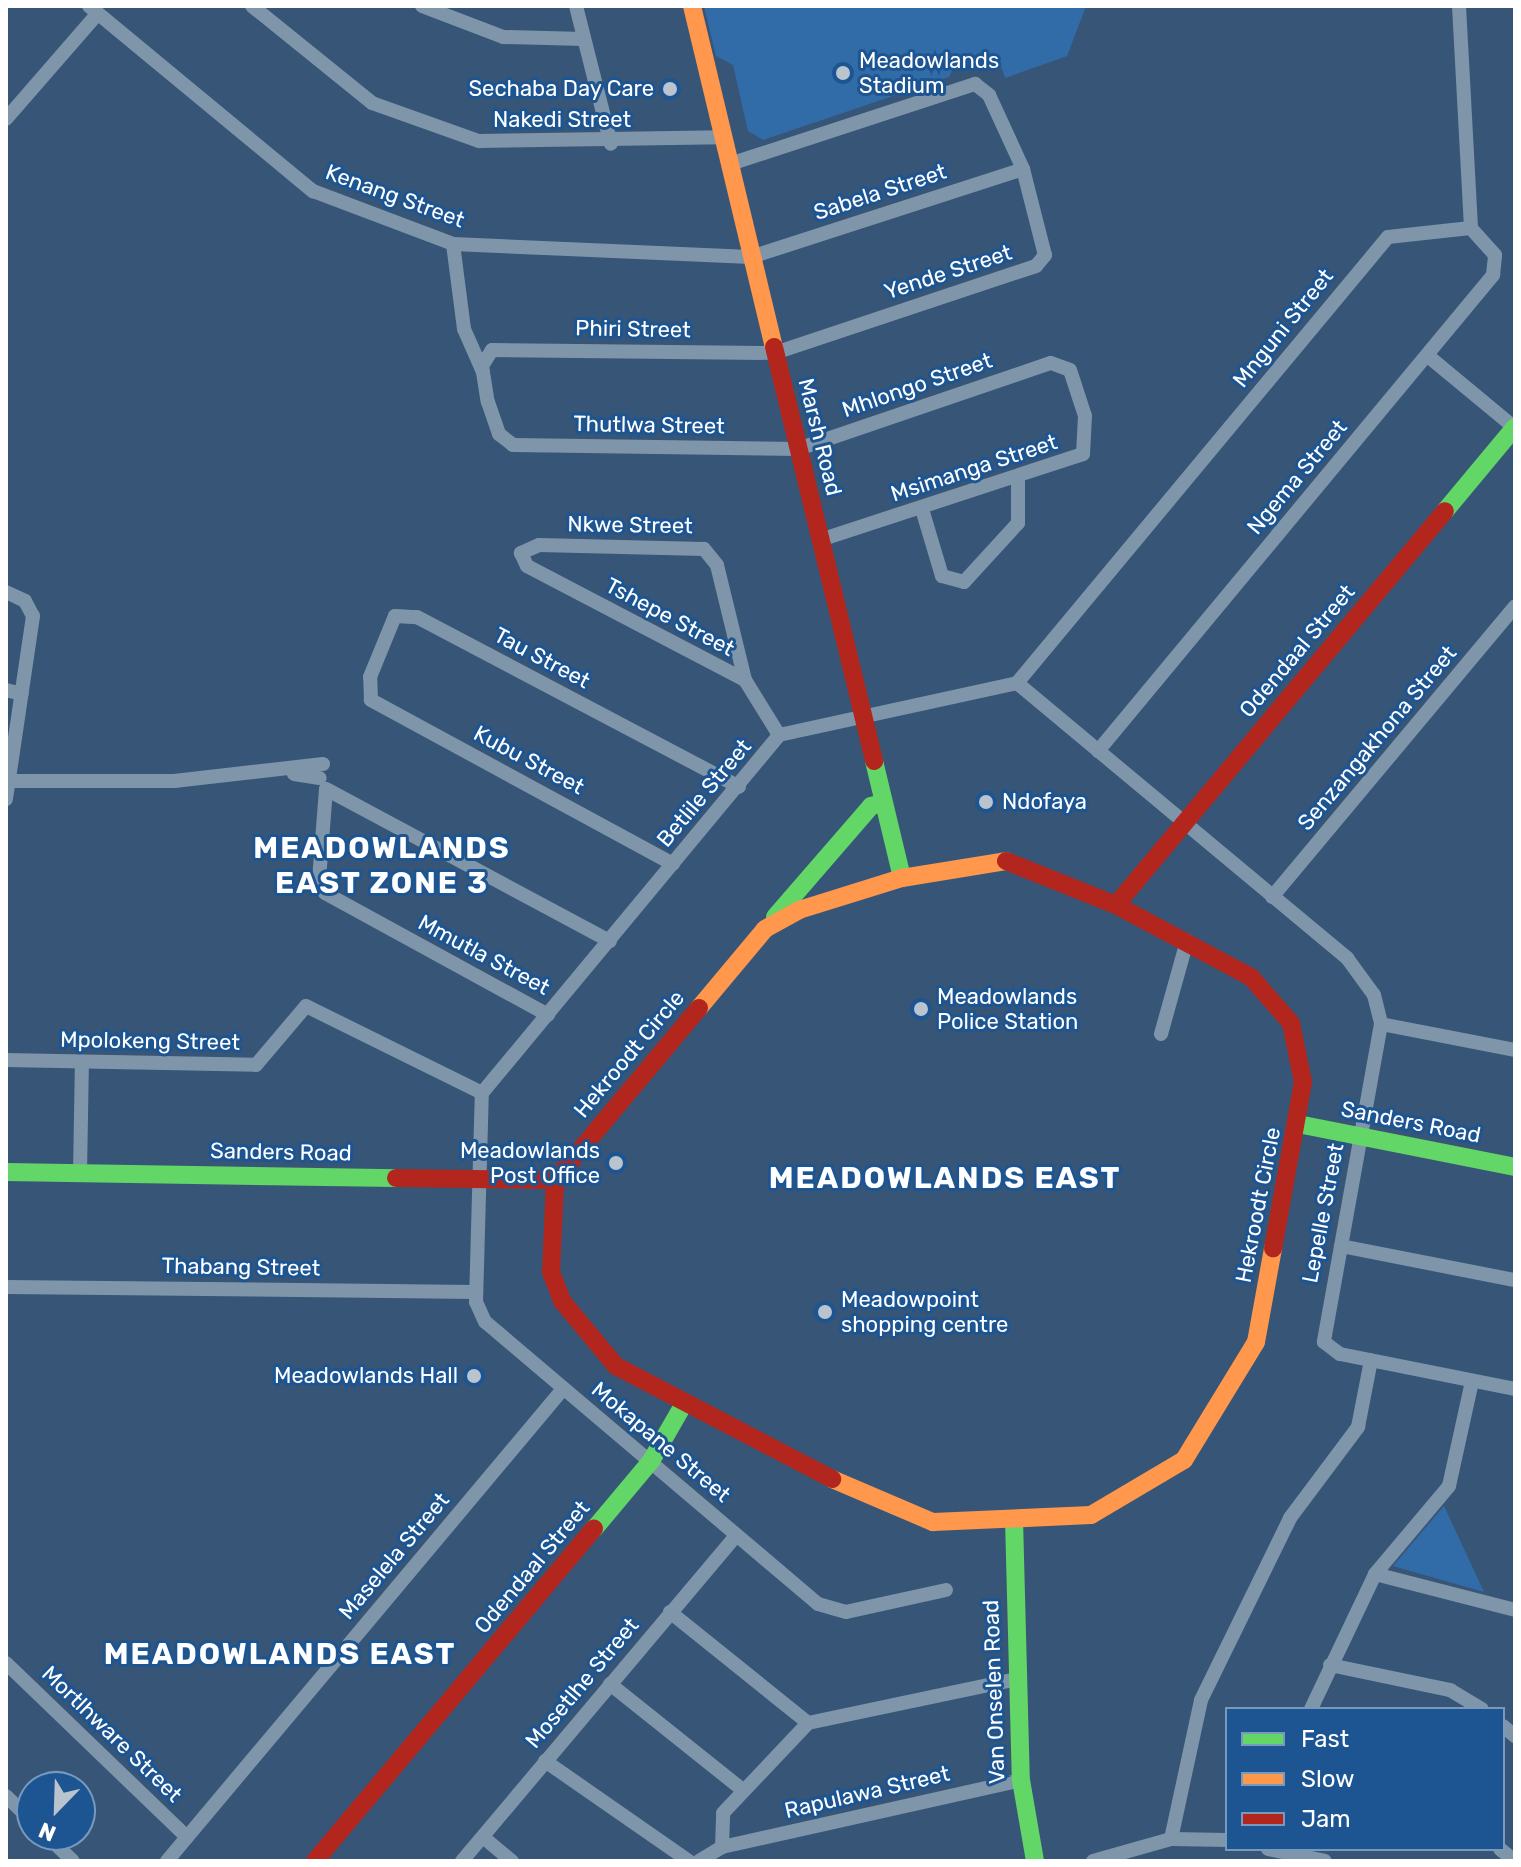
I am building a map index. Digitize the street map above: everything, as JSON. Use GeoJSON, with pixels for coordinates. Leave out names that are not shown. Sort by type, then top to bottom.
{"type":"FeatureCollection","features":[{"type":"Feature","properties":{"kind":"street","name":"Nakedi Street"},"geometry":{"type":"LineString","coordinates":[[252,6],[385,109],[488,144],[611,144],[722,137]]}},
{"type":"Feature","properties":{"kind":"street"},"geometry":{"type":"LineString","coordinates":[[422,6],[503,37],[584,39]]}},
{"type":"Feature","properties":{"kind":"street"},"geometry":{"type":"LineString","coordinates":[[576,6],[611,144]]}},
{"type":"Feature","properties":{"kind":"street","name":"Marsh Road"},"geometry":{"type":"LineString","coordinates":[[692,6],[860,714],[902,878]]}},
{"type":"Feature","properties":{"kind":"street"},"geometry":{"type":"LineString","coordinates":[[1459,6],[1471,228]]}},
{"type":"Feature","properties":{"kind":"street"},"geometry":{"type":"LineString","coordinates":[[6,119],[93,10]]}},
{"type":"Feature","properties":{"kind":"street","name":"Kenang Street"},"geometry":{"type":"LineString","coordinates":[[93,10],[305,185],[453,244],[751,257]]}},
{"type":"Feature","properties":{"kind":"street"},"geometry":{"type":"LineString","coordinates":[[730,164],[969,84],[989,95],[1023,169]]}},
{"type":"Feature","properties":{"kind":"street","name":"Sabela Street"},"geometry":{"type":"LineString","coordinates":[[751,257],[1023,169]]}},
{"type":"Feature","properties":{"kind":"street","name":"Yende Street"},"geometry":{"type":"LineString","coordinates":[[775,353],[1039,265],[1046,246],[1023,169]]}},
{"type":"Feature","properties":{"kind":"street","name":"Ngema Street"},"geometry":{"type":"LineString","coordinates":[[1098,751],[1428,356],[1496,269],[1491,249],[1471,228]]}},
{"type":"Feature","properties":{"kind":"street","name":"Mnguni Street"},"geometry":{"type":"LineString","coordinates":[[1017,683],[1388,237],[1471,228]]}},
{"type":"Feature","properties":{"kind":"street"},"geometry":{"type":"LineString","coordinates":[[453,244],[464,329],[483,372]]}},
{"type":"Feature","properties":{"kind":"street","name":"Phiri Street"},"geometry":{"type":"LineString","coordinates":[[483,372],[492,350],[775,353]]}},
{"type":"Feature","properties":{"kind":"street"},"geometry":{"type":"LineString","coordinates":[[1428,356],[1515,428]]}},
{"type":"Feature","properties":{"kind":"street","name":"Mhlongo Street"},"geometry":{"type":"LineString","coordinates":[[798,449],[1051,363]]}},
{"type":"Feature","properties":{"kind":"street","name":"Msimanga Street"},"geometry":{"type":"LineString","coordinates":[[820,540],[1018,477],[1086,447],[1073,375],[1051,363]]}},
{"type":"Feature","properties":{"kind":"street","name":"Thutlwa Street"},"geometry":{"type":"LineString","coordinates":[[483,372],[502,438],[528,446],[798,449]]}},
{"type":"Feature","properties":{"kind":"street","name":"Odendaal Street"},"geometry":{"type":"LineString","coordinates":[[1116,905],[1515,428]]}},
{"type":"Feature","properties":{"kind":"street"},"geometry":{"type":"LineString","coordinates":[[922,509],[942,576],[964,582],[1018,523],[1018,477]]}},
{"type":"Feature","properties":{"kind":"street","name":"Nkwe Street"},"geometry":{"type":"LineString","coordinates":[[519,559],[539,545],[704,549],[717,565],[745,680]]}},
{"type":"Feature","properties":{"kind":"street","name":"Tshepe Street"},"geometry":{"type":"LineString","coordinates":[[519,559],[745,680],[779,735]]}},
{"type":"Feature","properties":{"kind":"street"},"geometry":{"type":"LineString","coordinates":[[6,592],[25,601],[33,616],[6,799]]}},
{"type":"Feature","properties":{"kind":"street","name":"Senzangakhona Street"},"geometry":{"type":"LineString","coordinates":[[1272,897],[1515,606]]}},
{"type":"Feature","properties":{"kind":"street","name":"Tau Street"},"geometry":{"type":"LineString","coordinates":[[367,692],[395,616],[406,613],[739,787]]}},
{"type":"Feature","properties":{"kind":"street"},"geometry":{"type":"LineString","coordinates":[[1017,683],[1364,977],[1381,1024],[1515,1050]]}},
{"type":"Feature","properties":{"kind":"street","name":"Betlile Street"},"geometry":{"type":"LineString","coordinates":[[482,1093],[739,787],[779,735],[860,714],[1017,683]]}},
{"type":"Feature","properties":{"kind":"street"},"geometry":{"type":"LineString","coordinates":[[6,690],[22,694]]}},
{"type":"Feature","properties":{"kind":"street","name":"Kubu Street"},"geometry":{"type":"LineString","coordinates":[[367,692],[673,864]]}},
{"type":"Feature","properties":{"kind":"street"},"geometry":{"type":"LineString","coordinates":[[842,840],[875,771]]}},
{"type":"Feature","properties":{"kind":"street"},"geometry":{"type":"LineString","coordinates":[[10,781],[282,772],[323,777],[610,941]]}},
{"type":"Feature","properties":{"kind":"street","name":"Mmutla Street"},"geometry":{"type":"LineString","coordinates":[[323,777],[319,880],[325,893],[548,1015]]}},
{"type":"Feature","properties":{"kind":"street"},"geometry":{"type":"LineString","coordinates":[[765,929],[871,806],[883,803]]}},
{"type":"Feature","properties":{"kind":"street","name":"Hekroodt Circle"},"geometry":{"type":"LineString","coordinates":[[1006,861],[1116,905],[1251,977],[1291,1023],[1303,1070],[1298,1124],[1256,1342],[1195,1446],[1173,1471],[1105,1511],[1014,1519],[911,1517],[682,1407],[616,1366],[562,1301],[549,1250],[555,1180],[765,929],[799,910],[902,878],[1006,861]]}},
{"type":"Feature","properties":{"kind":"street"},"geometry":{"type":"LineString","coordinates":[[1161,1034],[1187,941]]}},
{"type":"Feature","properties":{"kind":"street","name":"Mpolokeng Street"},"geometry":{"type":"LineString","coordinates":[[6,1060],[256,1065],[306,1006],[482,1093]]}},
{"type":"Feature","properties":{"kind":"street","name":"Lepelle Street"},"geometry":{"type":"LineString","coordinates":[[1371,1360],[1340,1354],[1323,1333],[1381,1024]]}},
{"type":"Feature","properties":{"kind":"street"},"geometry":{"type":"LineString","coordinates":[[80,1173],[82,1062]]}},
{"type":"Feature","properties":{"kind":"street"},"geometry":{"type":"LineString","coordinates":[[481,1179],[482,1093]]}},
{"type":"Feature","properties":{"kind":"street","name":"Sanders Road"},"geometry":{"type":"LineString","coordinates":[[1298,1124],[1515,1167]]}},
{"type":"Feature","properties":{"kind":"street","name":"Sanders Road"},"geometry":{"type":"LineString","coordinates":[[6,1172],[555,1180]]}},
{"type":"Feature","properties":{"kind":"street","name":"Mokapane Street"},"geometry":{"type":"LineString","coordinates":[[481,1179],[475,1292],[485,1322],[737,1535],[834,1611],[946,1590]]}},
{"type":"Feature","properties":{"kind":"street"},"geometry":{"type":"LineString","coordinates":[[1341,1246],[1515,1280]]}},
{"type":"Feature","properties":{"kind":"street","name":"Thabang Street"},"geometry":{"type":"LineString","coordinates":[[6,1287],[475,1292]]}},
{"type":"Feature","properties":{"kind":"street"},"geometry":{"type":"LineString","coordinates":[[1171,1839],[1201,1700],[1290,1518],[1358,1427],[1371,1360],[1515,1389]]}},
{"type":"Feature","properties":{"kind":"street"},"geometry":{"type":"LineString","coordinates":[[1312,1707],[1375,1574],[1449,1486],[1472,1381]]}},
{"type":"Feature","properties":{"kind":"street","name":"Maselela Street"},"geometry":{"type":"LineString","coordinates":[[167,1861],[563,1389]]}},
{"type":"Feature","properties":{"kind":"street","name":"Odendaal Street"},"geometry":{"type":"LineString","coordinates":[[315,1861],[651,1461],[682,1407]]}},
{"type":"Feature","properties":{"kind":"street","name":"Van Onselen Road"},"geometry":{"type":"LineString","coordinates":[[1014,1519],[1021,1780],[1035,1861]]}},
{"type":"Feature","properties":{"kind":"street","name":"Mosetlhe Street"},"geometry":{"type":"LineString","coordinates":[[462,1861],[737,1535]]}},
{"type":"Feature","properties":{"kind":"street"},"geometry":{"type":"LineString","coordinates":[[1375,1574],[1515,1610]]}},
{"type":"Feature","properties":{"kind":"street"},"geometry":{"type":"LineString","coordinates":[[670,1612],[808,1723]]}},
{"type":"Feature","properties":{"kind":"street","name":"Mortlhware Street"},"geometry":{"type":"LineString","coordinates":[[6,1663],[187,1837]]}},
{"type":"Feature","properties":{"kind":"street"},"geometry":{"type":"LineString","coordinates":[[1330,1665],[1450,1690],[1479,1707]]}},
{"type":"Feature","properties":{"kind":"street"},"geometry":{"type":"LineString","coordinates":[[722,1847],[723,1813],[808,1723],[1017,1679]]}},
{"type":"Feature","properties":{"kind":"street"},"geometry":{"type":"LineString","coordinates":[[610,1684],[743,1790]]}},
{"type":"Feature","properties":{"kind":"street"},"geometry":{"type":"LineString","coordinates":[[545,1761],[689,1861]]}},
{"type":"Feature","properties":{"kind":"street","name":"Rapulawa Street"},"geometry":{"type":"LineString","coordinates":[[699,1861],[722,1847],[1021,1780]]}},
{"type":"Feature","properties":{"kind":"street"},"geometry":{"type":"LineString","coordinates":[[483,1837],[512,1861]]}},
{"type":"Feature","properties":{"kind":"street"},"geometry":{"type":"LineString","coordinates":[[1093,1861],[1171,1839],[1225,1840]]}},
{"type":"Feature","properties":{"kind":"street"},"geometry":{"type":"LineString","coordinates":[[1279,1851],[1325,1861]]}},
{"type":"Feature","properties":{"kind":"shaded area","name":"Meadowlands Stadium"},"geometry":{"type":"Polygon","coordinates":[[[704,6],[1086,6],[1067,56],[1005,78],[1002,68],[960,55],[949,77],[763,140],[748,131],[733,65],[716,56],[704,6]]]}},
{"type":"Feature","properties":{"kind":"shaded area"},"geometry":{"type":"Polygon","coordinates":[[[1444,1506],[1484,1592],[1393,1566],[1444,1506]]]}},
{"type":"Feature","properties":{"kind":"traffic: fast"},"geometry":{"type":"LineString","coordinates":[[1445,511],[1515,427]]}},
{"type":"Feature","properties":{"kind":"traffic: fast"},"geometry":{"type":"LineString","coordinates":[[874,761],[902,878]]}},
{"type":"Feature","properties":{"kind":"traffic: fast"},"geometry":{"type":"LineString","coordinates":[[775,917],[871,806],[883,803]]}},
{"type":"Feature","properties":{"kind":"traffic: fast"},"geometry":{"type":"LineString","coordinates":[[1298,1124],[1515,1167]]}},
{"type":"Feature","properties":{"kind":"traffic: fast"},"geometry":{"type":"LineString","coordinates":[[6,1172],[396,1178]]}},
{"type":"Feature","properties":{"kind":"traffic: fast"},"geometry":{"type":"LineString","coordinates":[[594,1529],[651,1461],[682,1407]]}},
{"type":"Feature","properties":{"kind":"traffic: fast"},"geometry":{"type":"LineString","coordinates":[[1014,1519],[1021,1780],[1035,1861]]}},
{"type":"Feature","properties":{"kind":"traffic: slow"},"geometry":{"type":"LineString","coordinates":[[692,6],[774,347]]}},
{"type":"Feature","properties":{"kind":"traffic: slow"},"geometry":{"type":"LineString","coordinates":[[699,1008],[765,929],[799,910],[902,878],[1006,861]]}},
{"type":"Feature","properties":{"kind":"traffic: slow"},"geometry":{"type":"LineString","coordinates":[[832,1479],[933,1522],[1091,1515],[1184,1460],[1256,1342],[1273,1248]]}},
{"type":"Feature","properties":{"kind":"traffic: jam"},"geometry":{"type":"LineString","coordinates":[[774,347],[874,761]]}},
{"type":"Feature","properties":{"kind":"traffic: jam"},"geometry":{"type":"LineString","coordinates":[[1116,905],[1445,511]]}},
{"type":"Feature","properties":{"kind":"traffic: jam"},"geometry":{"type":"LineString","coordinates":[[1006,861],[1116,905],[1251,977],[1291,1023],[1303,1082],[1273,1248]]}},
{"type":"Feature","properties":{"kind":"traffic: jam"},"geometry":{"type":"LineString","coordinates":[[699,1008],[555,1180],[551,1272],[562,1301],[616,1366],[832,1479]]}},
{"type":"Feature","properties":{"kind":"traffic: jam"},"geometry":{"type":"LineString","coordinates":[[396,1178],[555,1180]]}},
{"type":"Feature","properties":{"kind":"traffic: jam"},"geometry":{"type":"LineString","coordinates":[[315,1861],[594,1529]]}},
{"type":"Feature","properties":{"kind":"place","name":"Meadowlands Stadium"},"geometry":{"type":"Point","coordinates":[843,73]}},
{"type":"Feature","properties":{"kind":"place","name":"Sechaba Day Care"},"geometry":{"type":"Point","coordinates":[670,89]}},
{"type":"Feature","properties":{"kind":"place","name":"Ndofaya"},"geometry":{"type":"Point","coordinates":[986,802]}},
{"type":"Feature","properties":{"kind":"place","name":"Meadowlands Police Station"},"geometry":{"type":"Point","coordinates":[921,1009]}},
{"type":"Feature","properties":{"kind":"place","name":"Meadowlands Post Office"},"geometry":{"type":"Point","coordinates":[616,1163]}},
{"type":"Feature","properties":{"kind":"place","name":"Meadowpoint shopping centre"},"geometry":{"type":"Point","coordinates":[825,1312]}},
{"type":"Feature","properties":{"kind":"place","name":"Meadowlands Hall"},"geometry":{"type":"Point","coordinates":[474,1376]}},
{"type":"Feature","properties":{"kind":"district","name":"MEADOWLANDS EAST ZONE 3"},"geometry":{"type":"Point","coordinates":[382,865]}},
{"type":"Feature","properties":{"kind":"district","name":"MEADOWLANDS EAST"},"geometry":{"type":"Point","coordinates":[945,1178]}},
{"type":"Feature","properties":{"kind":"district","name":"MEADOWLANDS EAST"},"geometry":{"type":"Point","coordinates":[280,1654]}}]}
